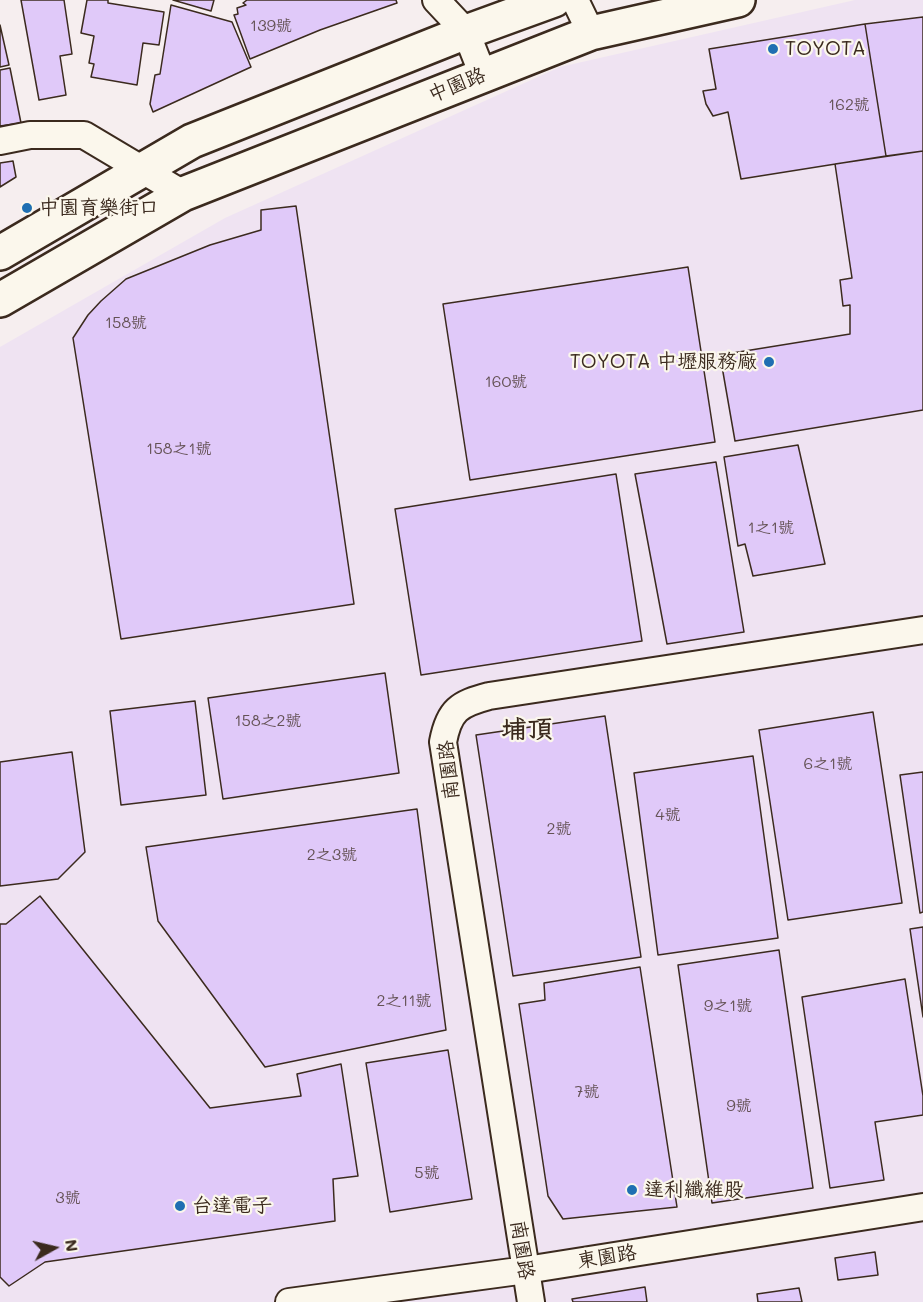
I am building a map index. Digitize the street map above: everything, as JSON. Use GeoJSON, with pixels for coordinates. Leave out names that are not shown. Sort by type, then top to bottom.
{"type":"FeatureCollection","features":[{"type":"Feature","properties":{"kind":"main road"},"geometry":{"type":"LineString","coordinates":[[0,253],[192,141],[466,32],[554,0]]}},
{"type":"Feature","properties":{"kind":"main road","name":"中園路"},"geometry":{"type":"LineString","coordinates":[[0,300],[183,194],[591,33],[738,0]]}},
{"type":"Feature","properties":{"kind":"street"},"geometry":{"type":"LineString","coordinates":[[436,0],[466,32],[483,75]]}},
{"type":"Feature","properties":{"kind":"street"},"geometry":{"type":"LineString","coordinates":[[575,0],[591,33]]}},
{"type":"Feature","properties":{"kind":"street"},"geometry":{"type":"LineString","coordinates":[[0,141],[30,135],[84,135],[183,194]]}},
{"type":"Feature","properties":{"kind":"street","name":"南園路"},"geometry":{"type":"LineString","coordinates":[[531,1302],[443,742],[446,726],[455,711],[471,701],[489,696],[923,630]]}},
{"type":"Feature","properties":{"kind":"street","name":"東園路"},"geometry":{"type":"LineString","coordinates":[[290,1302],[526,1270],[923,1207]]}},
{"type":"Feature","properties":{"kind":"shaded area"},"geometry":{"type":"Polygon","coordinates":[[[855,0],[923,0],[923,1302],[0,1302],[0,347],[225,218],[560,67],[855,0]]]}},
{"type":"Feature","properties":{"kind":"building"},"geometry":{"type":"Polygon","coordinates":[[[21,0],[64,0],[72,54],[60,56],[66,95],[39,100],[21,0]]]}},
{"type":"Feature","properties":{"kind":"building"},"geometry":{"type":"Polygon","coordinates":[[[87,0],[108,0],[108,3],[164,12],[159,45],[143,43],[137,85],[91,77],[94,64],[89,63],[94,36],[81,33],[87,0]]]}},
{"type":"Feature","properties":{"kind":"building"},"geometry":{"type":"Polygon","coordinates":[[[173,0],[214,0],[211,11],[173,0]]]}},
{"type":"Feature","properties":{"kind":"building"},"geometry":{"type":"Polygon","coordinates":[[[247,0],[396,0],[397,3],[320,30],[250,59],[234,15],[238,14],[237,8],[246,5],[243,3],[247,0]]]}},
{"type":"Feature","properties":{"kind":"building"},"geometry":{"type":"Polygon","coordinates":[[[171,5],[232,22],[251,67],[153,112],[150,104],[155,75],[160,74],[171,5]]]}},
{"type":"Feature","properties":{"kind":"building"},"geometry":{"type":"Polygon","coordinates":[[[923,17],[923,151],[886,156],[865,24],[923,17]]]}},
{"type":"Feature","properties":{"kind":"building"},"geometry":{"type":"Polygon","coordinates":[[[865,24],[886,156],[741,179],[728,112],[713,116],[706,104],[703,91],[716,89],[709,49],[865,24]]]}},
{"type":"Feature","properties":{"kind":"building"},"geometry":{"type":"Polygon","coordinates":[[[0,25],[9,65],[0,67],[0,25]]]}},
{"type":"Feature","properties":{"kind":"building"},"geometry":{"type":"Polygon","coordinates":[[[10,68],[21,123],[0,126],[0,70],[10,68]]]}},
{"type":"Feature","properties":{"kind":"building"},"geometry":{"type":"Polygon","coordinates":[[[923,151],[923,410],[735,441],[720,355],[850,334],[850,305],[843,306],[840,280],[852,278],[835,164],[923,151]]]}},
{"type":"Feature","properties":{"kind":"building"},"geometry":{"type":"Polygon","coordinates":[[[13,161],[16,177],[0,187],[0,163],[13,161]]]}},
{"type":"Feature","properties":{"kind":"building"},"geometry":{"type":"Polygon","coordinates":[[[296,206],[354,604],[121,639],[73,338],[88,315],[126,279],[210,245],[261,230],[261,210],[296,206]]]}},
{"type":"Feature","properties":{"kind":"building"},"geometry":{"type":"Polygon","coordinates":[[[688,267],[715,442],[470,480],[443,304],[688,267]]]}},
{"type":"Feature","properties":{"kind":"building"},"geometry":{"type":"Polygon","coordinates":[[[798,445],[825,564],[753,576],[745,544],[738,546],[724,457],[798,445]]]}},
{"type":"Feature","properties":{"kind":"building"},"geometry":{"type":"Polygon","coordinates":[[[716,462],[744,632],[667,644],[635,474],[716,462]]]}},
{"type":"Feature","properties":{"kind":"building"},"geometry":{"type":"Polygon","coordinates":[[[616,474],[642,641],[421,675],[395,509],[616,474]]]}},
{"type":"Feature","properties":{"kind":"building"},"geometry":{"type":"Polygon","coordinates":[[[385,673],[399,773],[223,799],[208,698],[385,673]]]}},
{"type":"Feature","properties":{"kind":"building"},"geometry":{"type":"Polygon","coordinates":[[[195,701],[206,795],[121,805],[110,711],[195,701]]]}},
{"type":"Feature","properties":{"kind":"building"},"geometry":{"type":"Polygon","coordinates":[[[873,712],[902,903],[788,920],[759,730],[873,712]]]}},
{"type":"Feature","properties":{"kind":"building"},"geometry":{"type":"Polygon","coordinates":[[[605,716],[641,957],[513,976],[476,735],[605,716]]]}},
{"type":"Feature","properties":{"kind":"building"},"geometry":{"type":"Polygon","coordinates":[[[72,752],[85,852],[58,879],[0,886],[0,762],[72,752]]]}},
{"type":"Feature","properties":{"kind":"building"},"geometry":{"type":"Polygon","coordinates":[[[753,756],[778,938],[658,955],[634,773],[753,756]]]}},
{"type":"Feature","properties":{"kind":"building"},"geometry":{"type":"Polygon","coordinates":[[[923,772],[923,912],[920,913],[900,775],[923,772]]]}},
{"type":"Feature","properties":{"kind":"building"},"geometry":{"type":"Polygon","coordinates":[[[417,809],[446,1030],[265,1067],[158,921],[146,847],[417,809]]]}},
{"type":"Feature","properties":{"kind":"building"},"geometry":{"type":"Polygon","coordinates":[[[40,896],[210,1108],[301,1096],[297,1074],[341,1064],[358,1176],[333,1179],[335,1221],[45,1262],[9,1286],[0,1277],[0,924],[6,924],[40,896]]]}},
{"type":"Feature","properties":{"kind":"building"},"geometry":{"type":"Polygon","coordinates":[[[923,927],[923,1017],[910,929],[923,927]]]}},
{"type":"Feature","properties":{"kind":"building"},"geometry":{"type":"Polygon","coordinates":[[[779,950],[813,1188],[712,1203],[678,965],[779,950]]]}},
{"type":"Feature","properties":{"kind":"building"},"geometry":{"type":"Polygon","coordinates":[[[640,967],[677,1207],[563,1219],[548,1196],[519,1004],[545,1000],[544,983],[640,967]]]}},
{"type":"Feature","properties":{"kind":"building"},"geometry":{"type":"Polygon","coordinates":[[[905,979],[923,1096],[923,1115],[875,1122],[884,1180],[830,1188],[802,997],[905,979]]]}},
{"type":"Feature","properties":{"kind":"building"},"geometry":{"type":"Polygon","coordinates":[[[448,1050],[472,1199],[390,1212],[366,1063],[448,1050]]]}},
{"type":"Feature","properties":{"kind":"building"},"geometry":{"type":"Polygon","coordinates":[[[875,1252],[878,1275],[838,1280],[835,1258],[875,1252]]]}},
{"type":"Feature","properties":{"kind":"building"},"geometry":{"type":"Polygon","coordinates":[[[645,1287],[647,1302],[573,1302],[572,1299],[645,1287]]]}},
{"type":"Feature","properties":{"kind":"building"},"geometry":{"type":"Polygon","coordinates":[[[799,1288],[802,1302],[758,1302],[757,1294],[799,1288]]]}},
{"type":"Feature","properties":{"kind":"place","name":"TOYOTA"},"geometry":{"type":"Point","coordinates":[773,49]}},
{"type":"Feature","properties":{"kind":"place","name":"中園育樂街口"},"geometry":{"type":"Point","coordinates":[27,208]}},
{"type":"Feature","properties":{"kind":"place","name":"TOYOTA 中壢服務廠"},"geometry":{"type":"Point","coordinates":[769,362]}},
{"type":"Feature","properties":{"kind":"place","name":"達利纖維股"},"geometry":{"type":"Point","coordinates":[632,1190]}},
{"type":"Feature","properties":{"kind":"place","name":"台達電子"},"geometry":{"type":"Point","coordinates":[180,1206]}},
{"type":"Feature","properties":{"kind":"district","name":"埔頂"},"geometry":{"type":"Point","coordinates":[527,730]}}]}
